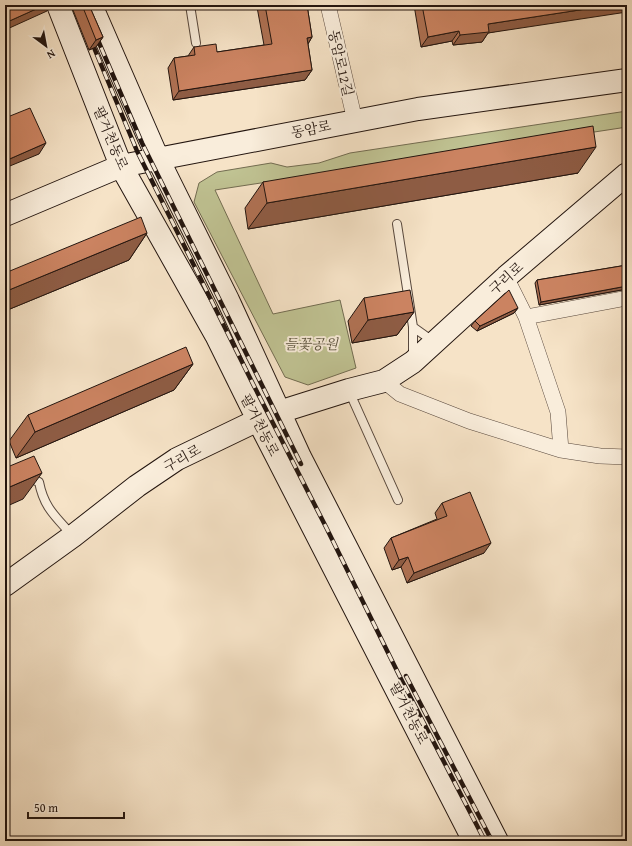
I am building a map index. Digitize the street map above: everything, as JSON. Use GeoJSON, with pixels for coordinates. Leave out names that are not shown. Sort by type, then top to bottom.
{"type":"FeatureCollection","features":[{"type":"Feature","properties":{"kind":"street","name":"팔거천동로"},"geometry":{"type":"LineString","coordinates":[[58,5],[121,166],[216,336],[474,841]]}},
{"type":"Feature","properties":{"kind":"street","name":"팔거천동로"},"geometry":{"type":"LineString","coordinates":[[91,5],[158,159],[228,300],[307,471],[497,841]]}},
{"type":"Feature","properties":{"kind":"street","name":"동암로12길"},"geometry":{"type":"LineString","coordinates":[[328,5],[355,121]]}},
{"type":"Feature","properties":{"kind":"street","name":"동암로"},"geometry":{"type":"LineString","coordinates":[[5,215],[121,166],[418,109],[627,80]]}},
{"type":"Feature","properties":{"kind":"street","name":"구리로"},"geometry":{"type":"LineString","coordinates":[[5,585],[73,536],[137,486],[177,459],[258,420],[349,390],[384,381],[413,362],[506,278],[627,174]]}},
{"type":"Feature","properties":{"kind":"street"},"geometry":{"type":"LineString","coordinates":[[506,278],[526,317],[558,412],[561,450]]}},
{"type":"Feature","properties":{"kind":"street"},"geometry":{"type":"LineString","coordinates":[[526,317],[627,298]]}},
{"type":"Feature","properties":{"kind":"street"},"geometry":{"type":"LineString","coordinates":[[384,381],[400,394],[462,418],[561,450],[600,456],[627,457]]}},
{"type":"Feature","properties":{"kind":"lane"},"geometry":{"type":"LineString","coordinates":[[190,5],[196,43]]}},
{"type":"Feature","properties":{"kind":"lane"},"geometry":{"type":"LineString","coordinates":[[396,224],[413,327],[413,362]]}},
{"type":"Feature","properties":{"kind":"lane"},"geometry":{"type":"LineString","coordinates":[[413,327],[435,343]]}},
{"type":"Feature","properties":{"kind":"lane"},"geometry":{"type":"LineString","coordinates":[[349,390],[398,500]]}},
{"type":"Feature","properties":{"kind":"lane"},"geometry":{"type":"LineString","coordinates":[[21,474],[39,482],[42,495],[49,509],[73,536]]}},
{"type":"Feature","properties":{"kind":"green space","name":"들꽃공원"},"geometry":{"type":"Polygon","coordinates":[[[627,111],[627,127],[215,190],[273,314],[340,300],[356,368],[308,385],[285,377],[194,202],[199,183],[217,172],[271,163],[287,167],[319,163],[350,153],[627,111]]]}},
{"type":"Feature","properties":{"kind":"building"},"geometry":{"type":"Polygon","coordinates":[[[5,5],[45,5],[5,23],[5,5]]]}},
{"type":"Feature","properties":{"kind":"building"},"geometry":{"type":"Polygon","coordinates":[[[82,5],[89,5],[103,37],[96,40],[82,5]]]}},
{"type":"Feature","properties":{"kind":"building"},"geometry":{"type":"Polygon","coordinates":[[[265,5],[307,5],[312,37],[307,38],[312,70],[179,91],[174,58],[195,55],[194,47],[216,44],[217,52],[272,44],[265,5]]]}},
{"type":"Feature","properties":{"kind":"building"},"geometry":{"type":"Polygon","coordinates":[[[422,5],[612,5],[488,24],[489,32],[460,35],[459,31],[428,37],[422,5]]]}},
{"type":"Feature","properties":{"kind":"building"},"geometry":{"type":"Polygon","coordinates":[[[30,108],[46,143],[5,161],[5,118],[30,108]]]}},
{"type":"Feature","properties":{"kind":"building"},"geometry":{"type":"Polygon","coordinates":[[[593,126],[596,147],[267,203],[263,182],[593,126]]]}},
{"type":"Feature","properties":{"kind":"building"},"geometry":{"type":"Polygon","coordinates":[[[141,217],[147,233],[9,290],[5,280],[5,273],[141,217]]]}},
{"type":"Feature","properties":{"kind":"building"},"geometry":{"type":"Polygon","coordinates":[[[627,265],[627,286],[541,302],[537,280],[627,265]]]}},
{"type":"Feature","properties":{"kind":"building"},"geometry":{"type":"Polygon","coordinates":[[[410,290],[414,312],[368,320],[364,298],[410,290]]]}},
{"type":"Feature","properties":{"kind":"building"},"geometry":{"type":"Polygon","coordinates":[[[509,290],[518,308],[480,326],[475,321],[509,290]]]}},
{"type":"Feature","properties":{"kind":"building"},"geometry":{"type":"Polygon","coordinates":[[[186,347],[193,364],[35,432],[28,415],[186,347]]]}},
{"type":"Feature","properties":{"kind":"building"},"geometry":{"type":"Polygon","coordinates":[[[34,456],[42,473],[5,489],[5,468],[34,456]]]}},
{"type":"Feature","properties":{"kind":"building"},"geometry":{"type":"Polygon","coordinates":[[[470,492],[491,543],[414,573],[408,557],[399,560],[391,538],[447,516],[442,503],[470,492]]]}},
{"type":"Feature","properties":{"kind":"railway"},"geometry":{"type":"LineString","coordinates":[[94,31],[142,143],[301,464]]}},
{"type":"Feature","properties":{"kind":"railway"},"geometry":{"type":"LineString","coordinates":[[90,38],[137,151],[402,681],[485,841]]}},
{"type":"Feature","properties":{"kind":"railway"},"geometry":{"type":"LineString","coordinates":[[406,676],[492,841]]}}]}
